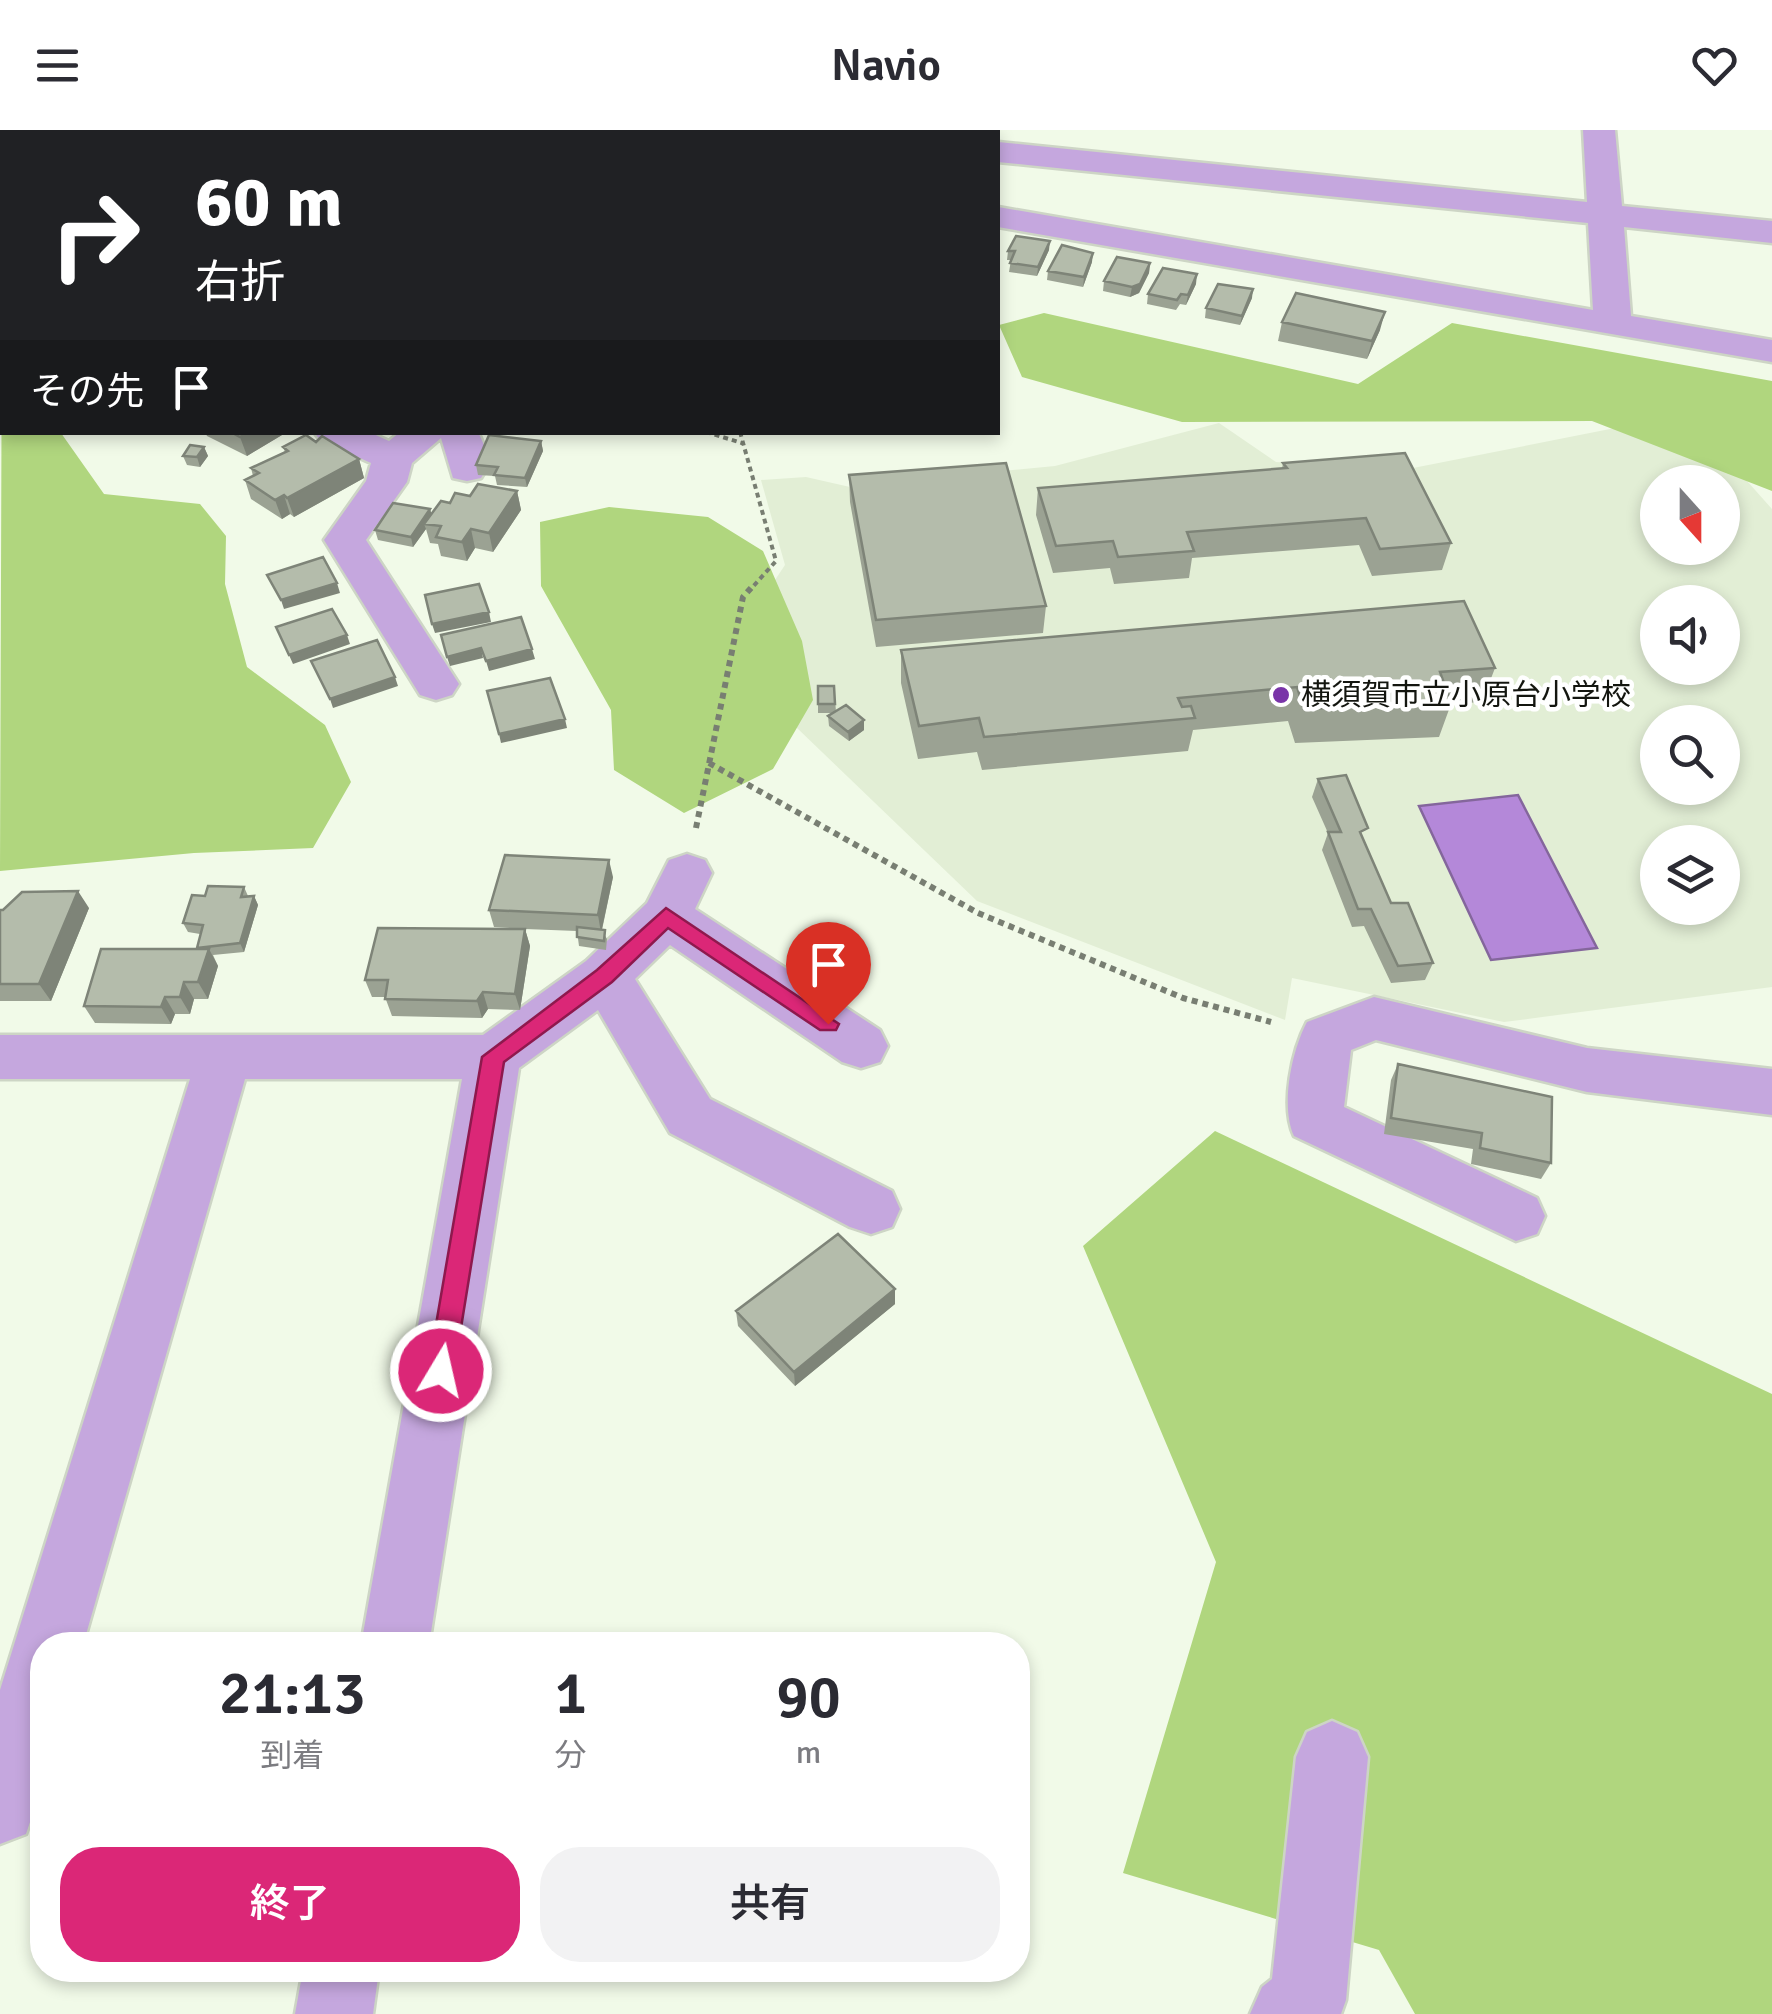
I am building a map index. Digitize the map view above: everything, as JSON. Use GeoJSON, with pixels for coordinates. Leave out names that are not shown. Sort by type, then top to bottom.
{"type":"FeatureCollection","features":[{"type":"Feature","properties":{"kind":"street"},"geometry":{"type":"LineString","coordinates":[[1599,130],[1612,325]]}},
{"type":"Feature","properties":{"kind":"street"},"geometry":{"type":"LineString","coordinates":[[1000,152],[1176,156],[1604,214],[1772,232]]}},
{"type":"Feature","properties":{"kind":"street"},"geometry":{"type":"LineString","coordinates":[[1000,217],[1772,351]]}},
{"type":"Feature","properties":{"kind":"street"},"geometry":{"type":"LineString","coordinates":[[351,435],[409,445],[345,540],[436,684]]}},
{"type":"Feature","properties":{"kind":"street"},"geometry":{"type":"LineString","coordinates":[[0,1057],[494,1057],[605,976],[677,895],[861,1046]]}},
{"type":"Feature","properties":{"kind":"street"},"geometry":{"type":"LineString","coordinates":[[605,976],[690,1116],[871,1209]]}},
{"type":"Feature","properties":{"kind":"street"},"geometry":{"type":"LineString","coordinates":[[1516,1216],[1314,1119],[1326,1037],[1374,1018],[1586,1070],[1772,1092]]}},
{"type":"Feature","properties":{"kind":"street"},"geometry":{"type":"LineString","coordinates":[[397,1632],[494,1057]]}},
{"type":"Feature","properties":{"kind":"street"},"geometry":{"type":"LineString","coordinates":[[52,1632],[223,1060]]}},
{"type":"Feature","properties":{"kind":"street"},"geometry":{"type":"LineString","coordinates":[[0,1808],[30,1706]]}},
{"type":"Feature","properties":{"kind":"street"},"geometry":{"type":"LineString","coordinates":[[1289,2014],[1308,2000],[1332,1756]]}},
{"type":"Feature","properties":{"kind":"street"},"geometry":{"type":"LineString","coordinates":[[334,2014],[339,1982]]}},
{"type":"Feature","properties":{"kind":"path"},"geometry":{"type":"LineString","coordinates":[[716,435],[743,443]]}},
{"type":"Feature","properties":{"kind":"path"},"geometry":{"type":"LineString","coordinates":[[677,895],[743,597],[776,561],[741,435]]}},
{"type":"Feature","properties":{"kind":"path"},"geometry":{"type":"LineString","coordinates":[[708,763],[978,913],[1183,998],[1326,1037]]}},
{"type":"Feature","properties":{"kind":"shaded area","name":"横須賀市立小原台小学校"},"geometry":{"type":"Polygon","coordinates":[[[1219,423],[1276,462],[1408,469],[1615,428],[1723,454],[1733,465],[1640,465],[1640,565],[1740,565],[1740,473],[1772,509],[1772,987],[1504,1022],[1292,978],[1285,1020],[977,901],[797,728],[769,589],[785,565],[761,480],[806,477],[872,492],[950,476],[1055,466],[1219,423]]]}},
{"type":"Feature","properties":{"kind":"shaded area"},"geometry":{"type":"Polygon","coordinates":[[[1518,795],[1597,948],[1491,960],[1419,806],[1518,795]]]}},
{"type":"Feature","properties":{"kind":"green space"},"geometry":{"type":"Polygon","coordinates":[[[1044,313],[1358,384],[1452,323],[1772,381],[1772,491],[1740,479],[1740,465],[1705,465],[1592,421],[1182,422],[1022,377],[1000,327],[1044,313]]]}},
{"type":"Feature","properties":{"kind":"green space"},"geometry":{"type":"Polygon","coordinates":[[[1,435],[62,435],[104,494],[200,504],[226,536],[225,584],[247,667],[325,725],[351,782],[313,848],[194,853],[0,871],[1,435]]]}},
{"type":"Feature","properties":{"kind":"green space"},"geometry":{"type":"Polygon","coordinates":[[[609,507],[708,517],[763,551],[802,641],[813,700],[773,769],[684,813],[614,770],[611,710],[541,586],[540,522],[609,507]]]}},
{"type":"Feature","properties":{"kind":"green space"},"geometry":{"type":"Polygon","coordinates":[[[1215,1131],[1772,1394],[1772,2014],[1415,2014],[1379,1950],[1123,1873],[1216,1562],[1083,1246],[1215,1131]]]}},
{"type":"Feature","properties":{"kind":"building"},"geometry":{"type":"Polygon","coordinates":[[[1016,236],[1050,241],[1038,267],[1010,263],[1015,251],[1008,251],[1016,236]]]}},
{"type":"Feature","properties":{"kind":"building"},"geometry":{"type":"Polygon","coordinates":[[[1062,245],[1093,253],[1084,277],[1048,271],[1062,245]]]}},
{"type":"Feature","properties":{"kind":"building"},"geometry":{"type":"Polygon","coordinates":[[[1117,257],[1150,263],[1140,284],[1132,287],[1104,281],[1117,257]]]}},
{"type":"Feature","properties":{"kind":"building"},"geometry":{"type":"Polygon","coordinates":[[[1163,268],[1197,274],[1188,295],[1181,294],[1177,300],[1148,294],[1163,268]]]}},
{"type":"Feature","properties":{"kind":"building"},"geometry":{"type":"Polygon","coordinates":[[[1218,284],[1253,289],[1242,316],[1206,308],[1218,284]]]}},
{"type":"Feature","properties":{"kind":"building"},"geometry":{"type":"Polygon","coordinates":[[[1296,293],[1385,312],[1372,341],[1282,322],[1296,293]]]}},
{"type":"Feature","properties":{"kind":"building"},"geometry":{"type":"Polygon","coordinates":[[[306,435],[316,442],[322,436],[359,459],[287,498],[284,495],[275,500],[245,480],[259,473],[251,468],[288,451],[283,447],[306,435]]]}},
{"type":"Feature","properties":{"kind":"building"},"geometry":{"type":"Polygon","coordinates":[[[489,435],[541,441],[525,478],[494,475],[498,467],[476,465],[489,435]]]}},
{"type":"Feature","properties":{"kind":"building"},"geometry":{"type":"Polygon","coordinates":[[[190,445],[204,447],[197,457],[183,456],[190,445]]]}},
{"type":"Feature","properties":{"kind":"building"},"geometry":{"type":"Polygon","coordinates":[[[1405,453],[1451,543],[1380,549],[1366,518],[1187,532],[1194,551],[1118,557],[1113,541],[1056,546],[1038,488],[1287,468],[1283,463],[1405,453]]]}},
{"type":"Feature","properties":{"kind":"building"},"geometry":{"type":"Polygon","coordinates":[[[1006,463],[1046,606],[876,620],[849,475],[1006,463]]]}},
{"type":"Feature","properties":{"kind":"building"},"geometry":{"type":"Polygon","coordinates":[[[478,484],[517,491],[489,533],[471,529],[462,542],[436,537],[441,526],[424,524],[441,501],[450,503],[455,493],[470,496],[478,484]]]}},
{"type":"Feature","properties":{"kind":"building"},"geometry":{"type":"Polygon","coordinates":[[[393,503],[430,509],[411,537],[375,530],[393,503]]]}},
{"type":"Feature","properties":{"kind":"building"},"geometry":{"type":"Polygon","coordinates":[[[323,557],[337,583],[281,600],[267,575],[323,557]]]}},
{"type":"Feature","properties":{"kind":"building"},"geometry":{"type":"Polygon","coordinates":[[[479,584],[489,612],[432,624],[425,595],[479,584]]]}},
{"type":"Feature","properties":{"kind":"building"},"geometry":{"type":"Polygon","coordinates":[[[1464,601],[1495,668],[1440,672],[1451,703],[1304,709],[1297,687],[1178,698],[1182,707],[1191,706],[1195,718],[984,737],[979,718],[919,726],[901,650],[1464,601]]]}},
{"type":"Feature","properties":{"kind":"building"},"geometry":{"type":"Polygon","coordinates":[[[332,609],[347,635],[289,655],[276,627],[332,609]]]}},
{"type":"Feature","properties":{"kind":"building"},"geometry":{"type":"Polygon","coordinates":[[[521,617],[532,649],[486,661],[481,648],[447,657],[441,635],[521,617]]]}},
{"type":"Feature","properties":{"kind":"building"},"geometry":{"type":"Polygon","coordinates":[[[377,640],[395,677],[330,699],[311,661],[377,640]]]}},
{"type":"Feature","properties":{"kind":"building"},"geometry":{"type":"Polygon","coordinates":[[[550,678],[565,719],[499,734],[487,691],[550,678]]]}},
{"type":"Feature","properties":{"kind":"building"},"geometry":{"type":"Polygon","coordinates":[[[818,686],[834,686],[835,704],[818,704],[818,686]]]}},
{"type":"Feature","properties":{"kind":"building"},"geometry":{"type":"Polygon","coordinates":[[[846,705],[864,720],[848,732],[828,716],[846,705]]]}},
{"type":"Feature","properties":{"kind":"building"},"geometry":{"type":"Polygon","coordinates":[[[1346,775],[1368,828],[1360,832],[1391,903],[1408,903],[1433,963],[1398,966],[1371,909],[1358,909],[1328,832],[1341,832],[1318,779],[1346,775]]]}},
{"type":"Feature","properties":{"kind":"building"},"geometry":{"type":"Polygon","coordinates":[[[505,855],[609,860],[598,915],[489,910],[505,855]]]}},
{"type":"Feature","properties":{"kind":"building"},"geometry":{"type":"Polygon","coordinates":[[[208,886],[244,887],[241,897],[254,896],[240,943],[197,948],[203,925],[183,923],[192,895],[205,896],[208,886]]]}},
{"type":"Feature","properties":{"kind":"building"},"geometry":{"type":"Polygon","coordinates":[[[78,891],[39,984],[0,984],[0,910],[22,892],[78,891]]]}},
{"type":"Feature","properties":{"kind":"building"},"geometry":{"type":"Polygon","coordinates":[[[577,927],[605,930],[604,941],[577,937],[577,927]]]}},
{"type":"Feature","properties":{"kind":"building"},"geometry":{"type":"Polygon","coordinates":[[[378,928],[525,929],[515,994],[483,992],[477,1001],[385,999],[388,980],[365,980],[378,928]]]}},
{"type":"Feature","properties":{"kind":"building"},"geometry":{"type":"Polygon","coordinates":[[[101,949],[209,949],[198,982],[184,982],[180,997],[165,997],[161,1007],[84,1006],[101,949]]]}},
{"type":"Feature","properties":{"kind":"building"},"geometry":{"type":"Polygon","coordinates":[[[1398,1064],[1552,1097],[1551,1163],[1480,1148],[1482,1133],[1391,1118],[1398,1064]]]}},
{"type":"Feature","properties":{"kind":"building"},"geometry":{"type":"Polygon","coordinates":[[[838,1234],[895,1289],[794,1372],[736,1311],[838,1234]]]}},
{"type":"Feature","properties":{"kind":"place","name":"横須賀市立小原台小学校"},"geometry":{"type":"Point","coordinates":[1281,695]}},
{"type":"Feature","properties":{"kind":"route"},"geometry":{"type":"LineString","coordinates":[[441,1371],[494,1057],[605,976],[666,916],[828,1024]]}}]}
